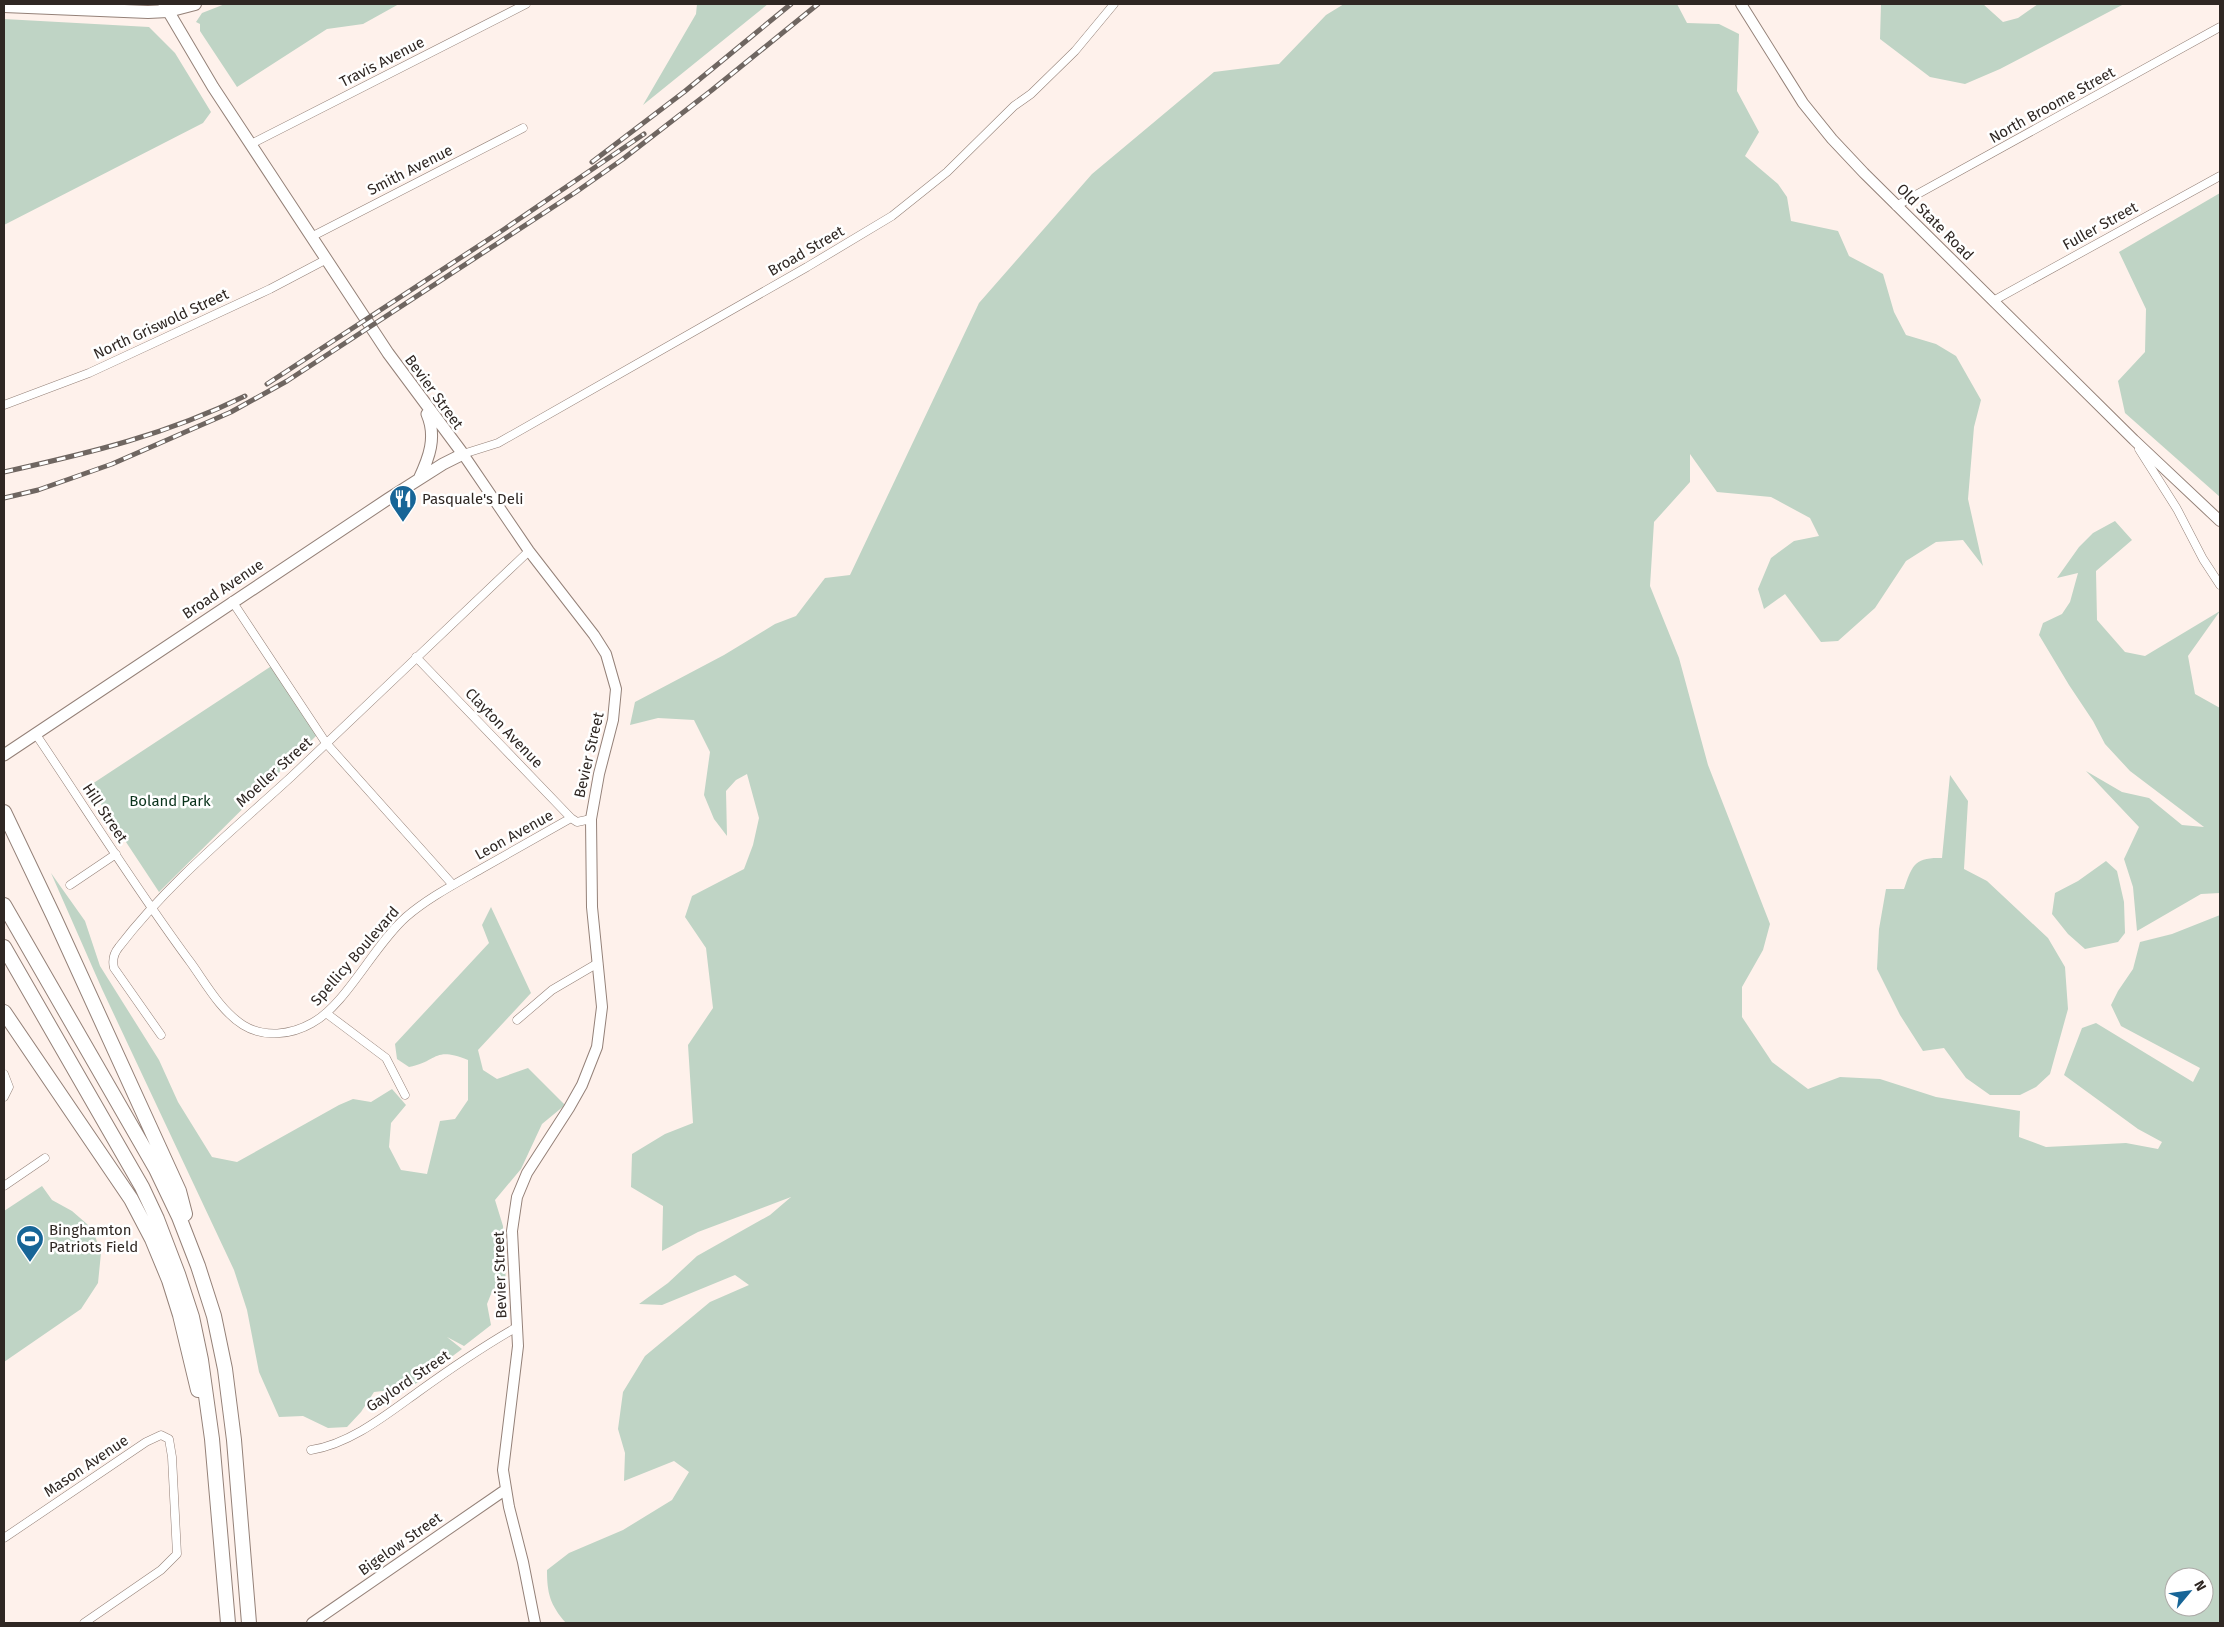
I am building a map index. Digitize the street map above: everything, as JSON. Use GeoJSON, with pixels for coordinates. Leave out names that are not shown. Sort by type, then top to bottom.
{"type":"FeatureCollection","features":[{"type":"Feature","properties":{"kind":"highway"},"geometry":{"type":"LineString","coordinates":[[4,812],[179,1191],[198,1266]]}},
{"type":"Feature","properties":{"kind":"highway"},"geometry":{"type":"LineString","coordinates":[[4,905],[156,1169],[179,1216],[198,1266],[214,1316],[225,1368],[233,1432],[249,1623]]}},
{"type":"Feature","properties":{"kind":"highway"},"geometry":{"type":"LineString","coordinates":[[4,947],[118,1143],[157,1219],[178,1274],[192,1317],[205,1380],[228,1623]]}},
{"type":"Feature","properties":{"kind":"highway"},"geometry":{"type":"LineString","coordinates":[[4,1012],[131,1199],[149,1232],[169,1280],[180,1315],[212,1439]]}},
{"type":"Feature","properties":{"kind":"main road"},"geometry":{"type":"LineString","coordinates":[[4,6],[122,12],[195,4]]}},
{"type":"Feature","properties":{"kind":"main road","name":"Bevier Street"},"geometry":{"type":"LineString","coordinates":[[166,7],[213,87],[311,237],[419,397],[463,454]]}},
{"type":"Feature","properties":{"kind":"main road"},"geometry":{"type":"LineString","coordinates":[[419,397],[430,419],[432,442],[419,479]]}},
{"type":"Feature","properties":{"kind":"main road","name":"Broad Avenue"},"geometry":{"type":"LineString","coordinates":[[4,755],[232,601],[419,479],[463,454]]}},
{"type":"Feature","properties":{"kind":"street","name":"Travis Avenue"},"geometry":{"type":"LineString","coordinates":[[251,144],[526,4]]}},
{"type":"Feature","properties":{"kind":"street","name":"Broad Street"},"geometry":{"type":"LineString","coordinates":[[463,454],[498,443],[807,267],[892,216],[947,172],[1014,106],[1031,94],[1075,51],[1114,4]]}},
{"type":"Feature","properties":{"kind":"street","name":"Old State Road"},"geometry":{"type":"LineString","coordinates":[[1741,4],[1803,103],[1832,139],[1896,206],[2134,440],[2220,521]]}},
{"type":"Feature","properties":{"kind":"street","name":"North Broome Street"},"geometry":{"type":"LineString","coordinates":[[1896,206],[2220,27]]}},
{"type":"Feature","properties":{"kind":"street","name":"Smith Avenue"},"geometry":{"type":"LineString","coordinates":[[311,237],[522,128]]}},
{"type":"Feature","properties":{"kind":"street","name":"Fuller Street"},"geometry":{"type":"LineString","coordinates":[[1993,301],[2220,176]]}},
{"type":"Feature","properties":{"kind":"street","name":"North Griswold Street"},"geometry":{"type":"LineString","coordinates":[[4,405],[89,372],[270,289],[327,260]]}},
{"type":"Feature","properties":{"kind":"street","name":"Old State Road"},"geometry":{"type":"LineString","coordinates":[[2134,440],[2177,508],[2203,559],[2220,585]]}},
{"type":"Feature","properties":{"kind":"street","name":"Bevier Street"},"geometry":{"type":"LineString","coordinates":[[463,454],[529,551],[594,635],[606,654],[615,682],[616,698],[613,720],[599,774],[591,819],[591,890],[602,1007],[594,1054],[582,1085],[560,1125],[527,1173],[518,1197],[512,1231],[517,1359],[504,1455],[505,1490],[536,1623]]}},
{"type":"Feature","properties":{"kind":"street","name":"Moeller Street"},"geometry":{"type":"LineString","coordinates":[[160,1035],[114,968],[113,961],[118,948],[152,908],[228,833],[529,551]]}},
{"type":"Feature","properties":{"kind":"street"},"geometry":{"type":"LineString","coordinates":[[232,601],[326,743],[453,885]]}},
{"type":"Feature","properties":{"kind":"street","name":"Clayton Avenue"},"geometry":{"type":"LineString","coordinates":[[416,657],[572,818]]}},
{"type":"Feature","properties":{"kind":"street","name":"Hill Street"},"geometry":{"type":"LineString","coordinates":[[36,734],[152,908]]}},
{"type":"Feature","properties":{"kind":"street","name":"Leon Avenue"},"geometry":{"type":"LineString","coordinates":[[453,885],[572,818],[577,822],[591,819]]}},
{"type":"Feature","properties":{"kind":"street"},"geometry":{"type":"LineString","coordinates":[[70,885],[116,854]]}},
{"type":"Feature","properties":{"kind":"street","name":"Spellicy Boulevard"},"geometry":{"type":"LineString","coordinates":[[152,908],[225,1009],[242,1024],[253,1030],[276,1034],[303,1028],[326,1013],[393,930],[408,916],[453,885]]}},
{"type":"Feature","properties":{"kind":"street"},"geometry":{"type":"LineString","coordinates":[[517,1020],[552,990],[598,962]]}},
{"type":"Feature","properties":{"kind":"street"},"geometry":{"type":"LineString","coordinates":[[326,1013],[386,1058],[405,1094]]}},
{"type":"Feature","properties":{"kind":"street"},"geometry":{"type":"LineString","coordinates":[[4,1074],[9,1087],[4,1096]]}},
{"type":"Feature","properties":{"kind":"street"},"geometry":{"type":"LineString","coordinates":[[4,1186],[45,1158]]}},
{"type":"Feature","properties":{"kind":"street","name":"Gaylord Street"},"geometry":{"type":"LineString","coordinates":[[311,1450],[338,1443],[364,1428],[485,1345],[517,1327]]}},
{"type":"Feature","properties":{"kind":"street","name":"Mason Avenue"},"geometry":{"type":"LineString","coordinates":[[4,1538],[155,1437],[161,1435],[168,1439],[172,1457],[177,1554],[161,1570],[84,1623]]}},
{"type":"Feature","properties":{"kind":"street","name":"Bigelow Street"},"geometry":{"type":"LineString","coordinates":[[316,1622],[505,1490]]}},
{"type":"Feature","properties":{"kind":"green space"},"geometry":{"type":"Polygon","coordinates":[[[225,4],[399,4],[363,24],[327,29],[237,87],[200,31],[200,24],[196,22],[202,13],[225,4]]]}},
{"type":"Feature","properties":{"kind":"green space"},"geometry":{"type":"Polygon","coordinates":[[[697,4],[768,4],[643,105],[696,14],[697,4]]]}},
{"type":"Feature","properties":{"kind":"green space"},"geometry":{"type":"Polygon","coordinates":[[[1344,4],[1677,4],[1687,23],[1719,24],[1739,34],[1737,91],[1759,132],[1745,156],[1778,184],[1787,197],[1791,221],[1838,231],[1849,256],[1883,274],[1894,312],[1906,335],[1936,344],[1956,356],[1981,400],[1974,427],[1968,499],[1983,566],[1963,540],[1936,542],[1906,561],[1875,608],[1838,641],[1821,642],[1785,594],[1764,609],[1758,589],[1771,558],[1794,541],[1819,536],[1810,518],[1771,497],[1717,492],[1690,454],[1690,482],[1654,522],[1650,586],[1679,658],[1708,765],[1770,924],[1763,950],[1742,987],[1742,1017],[1772,1062],[1808,1089],[1840,1077],[1880,1079],[1936,1097],[2020,1111],[2019,1137],[2046,1147],[2126,1143],[2158,1149],[2162,1142],[2138,1129],[2064,1075],[2082,1028],[2096,1023],[2193,1082],[2200,1068],[2121,1026],[2111,1005],[2133,969],[2140,942],[2172,934],[2220,915],[2220,1623],[566,1623],[556,1610],[550,1598],[547,1570],[569,1553],[623,1530],[672,1500],[689,1472],[674,1461],[624,1481],[625,1453],[618,1429],[623,1392],[645,1356],[710,1302],[749,1285],[735,1275],[662,1305],[639,1304],[668,1283],[697,1256],[770,1215],[791,1197],[698,1232],[662,1251],[663,1206],[631,1187],[632,1154],[665,1134],[693,1123],[688,1045],[713,1008],[706,948],[685,917],[692,896],[744,869],[753,845],[759,818],[747,774],[736,780],[726,791],[727,836],[714,819],[704,795],[710,752],[694,720],[658,718],[630,725],[635,702],[724,655],[775,624],[796,616],[825,578],[850,575],[979,303],[1092,174],[1214,72],[1279,64],[1326,15],[1344,4]]]}},
{"type":"Feature","properties":{"kind":"green space"},"geometry":{"type":"Polygon","coordinates":[[[1881,4],[1983,4],[2003,22],[2018,18],[2038,4],[2124,4],[2000,69],[1965,84],[1930,77],[1880,39],[1881,4]]]}},
{"type":"Feature","properties":{"kind":"green space"},"geometry":{"type":"Polygon","coordinates":[[[4,19],[149,27],[175,53],[211,112],[203,123],[4,225],[4,19]]]}},
{"type":"Feature","properties":{"kind":"green space"},"geometry":{"type":"Polygon","coordinates":[[[2220,193],[2220,497],[2125,413],[2118,381],[2145,352],[2146,309],[2119,252],[2220,193]]]}},
{"type":"Feature","properties":{"kind":"green space"},"geometry":{"type":"Polygon","coordinates":[[[2115,521],[2132,540],[2096,571],[2097,620],[2125,652],[2145,656],[2220,611],[2188,656],[2195,694],[2220,708],[2220,893],[2201,894],[2137,931],[2133,887],[2124,859],[2139,827],[2086,771],[2122,792],[2149,798],[2182,825],[2204,827],[2130,771],[2105,744],[2093,721],[2039,635],[2043,623],[2062,614],[2070,602],[2078,573],[2057,578],[2079,547],[2093,533],[2115,521]]]}},
{"type":"Feature","properties":{"kind":"green space","name":"Boland Park"},"geometry":{"type":"Polygon","coordinates":[[[273,665],[319,733],[159,892],[89,786],[273,665]]]}},
{"type":"Feature","properties":{"kind":"green space"},"geometry":{"type":"Polygon","coordinates":[[[1950,775],[1968,801],[1964,869],[1987,881],[2048,938],[2065,967],[2068,1009],[2050,1074],[2036,1087],[2020,1095],[1990,1095],[1966,1078],[1944,1048],[1923,1051],[1900,1015],[1877,969],[1879,929],[1886,889],[1904,889],[1915,864],[1925,859],[1942,858],[1950,775]]]}},
{"type":"Feature","properties":{"kind":"green space"},"geometry":{"type":"Polygon","coordinates":[[[2106,861],[2117,871],[2124,902],[2125,933],[2118,942],[2085,949],[2068,934],[2052,914],[2055,893],[2078,881],[2106,861]]]}},
{"type":"Feature","properties":{"kind":"green space"},"geometry":{"type":"Polygon","coordinates":[[[51,873],[85,921],[100,966],[159,1060],[178,1102],[212,1157],[237,1162],[339,1105],[353,1099],[371,1102],[392,1089],[406,1105],[391,1123],[389,1147],[401,1170],[427,1174],[440,1121],[455,1119],[468,1100],[468,1060],[442,1054],[409,1067],[397,1059],[395,1044],[489,943],[482,925],[491,907],[531,993],[478,1050],[483,1070],[497,1079],[528,1068],[565,1105],[542,1124],[521,1169],[495,1200],[503,1226],[506,1284],[493,1289],[487,1304],[491,1325],[464,1346],[447,1337],[462,1349],[410,1388],[374,1392],[361,1412],[347,1427],[328,1428],[303,1416],[279,1417],[259,1372],[247,1310],[234,1270],[102,989],[51,873]]]}},
{"type":"Feature","properties":{"kind":"green space"},"geometry":{"type":"Polygon","coordinates":[[[42,1186],[52,1200],[72,1211],[87,1224],[95,1236],[101,1253],[98,1283],[81,1309],[4,1362],[4,1211],[42,1186]]]}},
{"type":"Feature","properties":{"kind":"railway"},"geometry":{"type":"LineString","coordinates":[[592,162],[684,92],[791,4]]}},
{"type":"Feature","properties":{"kind":"railway"},"geometry":{"type":"LineString","coordinates":[[4,498],[38,490],[112,464],[231,412],[287,381],[576,192],[623,159],[818,4]]}},
{"type":"Feature","properties":{"kind":"railway"},"geometry":{"type":"LineString","coordinates":[[267,384],[503,230],[644,134]]}},
{"type":"Feature","properties":{"kind":"railway"},"geometry":{"type":"LineString","coordinates":[[4,472],[127,442],[186,422],[245,396]]}},
{"type":"Feature","properties":{"kind":"place","name":"Pasquale's Deli"},"geometry":{"type":"Point","coordinates":[403,523]}},
{"type":"Feature","properties":{"kind":"place","name":"Binghamton Patriots Field"},"geometry":{"type":"Point","coordinates":[30,1263]}}]}
